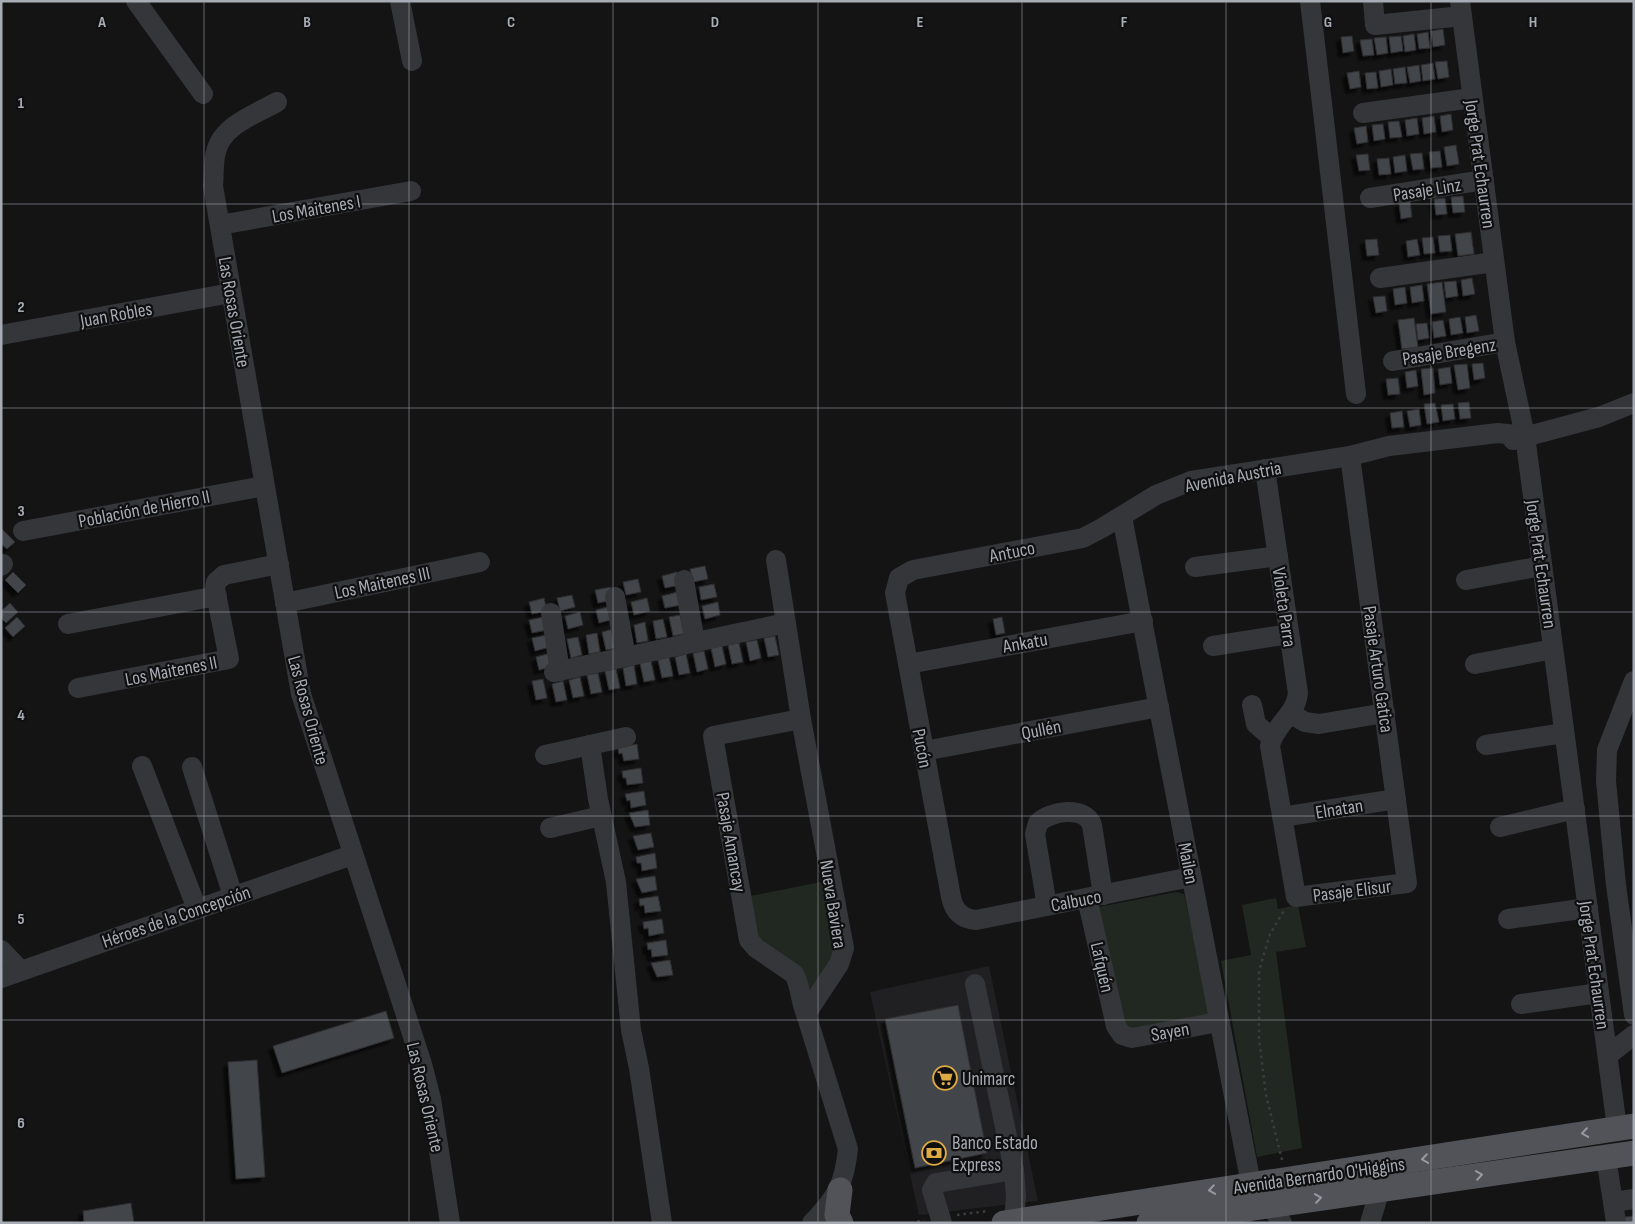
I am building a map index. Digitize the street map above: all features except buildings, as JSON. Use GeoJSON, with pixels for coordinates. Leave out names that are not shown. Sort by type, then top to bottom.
{"type":"FeatureCollection","features":[{"type":"Feature","properties":{"kind":"main road"},"geometry":{"type":"LineString","coordinates":[[1625,1127],[1623,1140],[1634,1146]]}},
{"type":"Feature","properties":{"kind":"main road"},"geometry":{"type":"LineString","coordinates":[[1517,1170],[1528,1162],[1595,1151],[1607,1144],[1625,1127]]}},
{"type":"Feature","properties":{"kind":"main road","name":"Avenida Bernardo O'Higgins"},"geometry":{"type":"LineString","coordinates":[[1010,1222],[1267,1198],[1379,1178],[1625,1127]]}},
{"type":"Feature","properties":{"kind":"main road","name":"Avenida Bernardo O'Higgins"},"geometry":{"type":"LineString","coordinates":[[1379,1178],[1517,1170],[1634,1153]]}},
{"type":"Feature","properties":{"kind":"main road"},"geometry":{"type":"LineString","coordinates":[[840,1190],[837,1215],[841,1223]]}},
{"type":"Feature","properties":{"kind":"main road","name":"Avenida Bernardo O'Higgins"},"geometry":{"type":"LineString","coordinates":[[1149,1223],[1241,1216],[1267,1198]]}},
{"type":"Feature","properties":{"kind":"street"},"geometry":{"type":"LineString","coordinates":[[136,1],[204,94]]}},
{"type":"Feature","properties":{"kind":"street"},"geometry":{"type":"LineString","coordinates":[[400,1],[412,61]]}},
{"type":"Feature","properties":{"kind":"street"},"geometry":{"type":"LineString","coordinates":[[1310,1],[1356,394]]}},
{"type":"Feature","properties":{"kind":"street"},"geometry":{"type":"LineString","coordinates":[[1373,1],[1375,25],[1461,9]]}},
{"type":"Feature","properties":{"kind":"street","name":"Jorge Prat Echaurren"},"geometry":{"type":"LineString","coordinates":[[1461,9],[1505,342],[1525,436],[1608,1055],[1625,1127]]}},
{"type":"Feature","properties":{"kind":"street"},"geometry":{"type":"LineString","coordinates":[[1363,113],[1472,98]]}},
{"type":"Feature","properties":{"kind":"street","name":"Las Rosas Oriente"},"geometry":{"type":"LineString","coordinates":[[278,102],[240,122],[224,137],[215,152],[213,186],[301,694],[352,855],[422,1064],[431,1099],[450,1223]]}},
{"type":"Feature","properties":{"kind":"street","name":"Pasaje Linz"},"geometry":{"type":"LineString","coordinates":[[1370,198],[1484,180]]}},
{"type":"Feature","properties":{"kind":"street","name":"Los Maitenes I"},"geometry":{"type":"LineString","coordinates":[[220,225],[411,191]]}},
{"type":"Feature","properties":{"kind":"street"},"geometry":{"type":"LineString","coordinates":[[1380,278],[1494,262]]}},
{"type":"Feature","properties":{"kind":"street","name":"Juan Robles"},"geometry":{"type":"LineString","coordinates":[[1,335],[231,293]]}},
{"type":"Feature","properties":{"kind":"street","name":"Pasaje Bregenz"},"geometry":{"type":"LineString","coordinates":[[1393,361],[1505,342]]}},
{"type":"Feature","properties":{"kind":"street","name":"Avenida Austria"},"geometry":{"type":"LineString","coordinates":[[1122,517],[1156,495],[1191,481],[1350,456],[1389,446],[1498,433],[1525,436],[1558,429],[1634,403]]}},
{"type":"Feature","properties":{"kind":"street","name":"Pasaje Arturo Gatica"},"geometry":{"type":"LineString","coordinates":[[1350,456],[1407,883]]}},
{"type":"Feature","properties":{"kind":"street","name":"Violeta Parra"},"geometry":{"type":"LineString","coordinates":[[1265,468],[1298,693],[1291,714],[1272,738]]}},
{"type":"Feature","properties":{"kind":"street","name":"Población de Hierro II"},"geometry":{"type":"LineString","coordinates":[[24,531],[264,486]]}},
{"type":"Feature","properties":{"kind":"street","name":"Antuco"},"geometry":{"type":"LineString","coordinates":[[899,578],[913,570],[1083,538],[1122,517]]}},
{"type":"Feature","properties":{"kind":"street","name":"Mailen"},"geometry":{"type":"LineString","coordinates":[[1122,517],[1219,1022],[1267,1198]]}},
{"type":"Feature","properties":{"kind":"street"},"geometry":{"type":"LineString","coordinates":[[1195,567],[1278,556]]}},
{"type":"Feature","properties":{"kind":"street","name":"Nueva Baviera"},"geometry":{"type":"LineString","coordinates":[[776,560],[801,718],[844,948],[839,964],[806,1014]]}},
{"type":"Feature","properties":{"kind":"street","name":"Los Maitenes III"},"geometry":{"type":"LineString","coordinates":[[285,603],[480,562]]}},
{"type":"Feature","properties":{"kind":"street","name":"Los Maitenes II"},"geometry":{"type":"LineString","coordinates":[[78,688],[229,659],[216,582],[224,575],[279,564]]}},
{"type":"Feature","properties":{"kind":"street"},"geometry":{"type":"LineString","coordinates":[[1466,580],[1542,566]]}},
{"type":"Feature","properties":{"kind":"street","name":"Pucón"},"geometry":{"type":"LineString","coordinates":[[899,578],[895,594],[953,904],[961,915]]}},
{"type":"Feature","properties":{"kind":"street"},"geometry":{"type":"LineString","coordinates":[[684,580],[696,642]]}},
{"type":"Feature","properties":{"kind":"street"},"geometry":{"type":"LineString","coordinates":[[68,624],[217,596]]}},
{"type":"Feature","properties":{"kind":"street"},"geometry":{"type":"LineString","coordinates":[[615,597],[626,657]]}},
{"type":"Feature","properties":{"kind":"street"},"geometry":{"type":"LineString","coordinates":[[551,613],[557,672],[786,623]]}},
{"type":"Feature","properties":{"kind":"street","name":"Ankatu"},"geometry":{"type":"LineString","coordinates":[[908,664],[1143,621]]}},
{"type":"Feature","properties":{"kind":"street"},"geometry":{"type":"LineString","coordinates":[[1213,646],[1289,634]]}},
{"type":"Feature","properties":{"kind":"street"},"geometry":{"type":"LineString","coordinates":[[1475,664],[1553,649]]}},
{"type":"Feature","properties":{"kind":"street"},"geometry":{"type":"LineString","coordinates":[[1634,681],[1608,750],[1606,781],[1616,884],[1634,1014]]}},
{"type":"Feature","properties":{"kind":"street"},"geometry":{"type":"LineString","coordinates":[[1252,705],[1256,724],[1272,738],[1270,755],[1296,897]]}},
{"type":"Feature","properties":{"kind":"street","name":"Qullén"},"geometry":{"type":"LineString","coordinates":[[924,751],[1159,707]]}},
{"type":"Feature","properties":{"kind":"street"},"geometry":{"type":"LineString","coordinates":[[1291,714],[1305,722],[1319,724],[1385,713]]}},
{"type":"Feature","properties":{"kind":"street","name":"Pasaje Amancay"},"geometry":{"type":"LineString","coordinates":[[801,718],[712,736],[749,940],[756,948],[794,974],[798,980],[800,998],[806,1014]]}},
{"type":"Feature","properties":{"kind":"street"},"geometry":{"type":"LineString","coordinates":[[1486,744],[1564,733]]}},
{"type":"Feature","properties":{"kind":"street"},"geometry":{"type":"LineString","coordinates":[[545,755],[626,738]]}},
{"type":"Feature","properties":{"kind":"street"},"geometry":{"type":"LineString","coordinates":[[590,745],[601,816],[616,882],[631,1030],[639,1068],[662,1223]]}},
{"type":"Feature","properties":{"kind":"street"},"geometry":{"type":"LineString","coordinates":[[142,766],[197,909]]}},
{"type":"Feature","properties":{"kind":"street"},"geometry":{"type":"LineString","coordinates":[[192,767],[233,896]]}},
{"type":"Feature","properties":{"kind":"street","name":"Elnatan"},"geometry":{"type":"LineString","coordinates":[[1282,817],[1396,799]]}},
{"type":"Feature","properties":{"kind":"street"},"geometry":{"type":"LineString","coordinates":[[1500,828],[1575,809]]}},
{"type":"Feature","properties":{"kind":"street","name":"Lafquén"},"geometry":{"type":"LineString","coordinates":[[1047,906],[1035,834],[1036,827],[1045,818],[1081,812],[1092,825],[1095,896],[1116,1026],[1122,1035]]}},
{"type":"Feature","properties":{"kind":"street"},"geometry":{"type":"LineString","coordinates":[[550,828],[601,816]]}},
{"type":"Feature","properties":{"kind":"street","name":"Héroes de la Concepción"},"geometry":{"type":"LineString","coordinates":[[1,978],[352,855]]}},
{"type":"Feature","properties":{"kind":"street","name":"Calbuco"},"geometry":{"type":"LineString","coordinates":[[961,915],[976,920],[1191,877]]}},
{"type":"Feature","properties":{"kind":"street","name":"Pasaje Elisur"},"geometry":{"type":"LineString","coordinates":[[1296,897],[1407,883]]}},
{"type":"Feature","properties":{"kind":"street"},"geometry":{"type":"LineString","coordinates":[[1508,919],[1588,908]]}},
{"type":"Feature","properties":{"kind":"street"},"geometry":{"type":"LineString","coordinates":[[1,950],[20,970]]}},
{"type":"Feature","properties":{"kind":"street"},"geometry":{"type":"LineString","coordinates":[[975,984],[1014,1170],[1016,1196],[1010,1222]]}},
{"type":"Feature","properties":{"kind":"street"},"geometry":{"type":"LineString","coordinates":[[1521,1004],[1599,993]]}},
{"type":"Feature","properties":{"kind":"street"},"geometry":{"type":"LineString","coordinates":[[806,1014],[848,1149],[840,1190],[812,1223]]}},
{"type":"Feature","properties":{"kind":"street","name":"Sayen"},"geometry":{"type":"LineString","coordinates":[[1122,1035],[1132,1038],[1219,1022]]}},
{"type":"Feature","properties":{"kind":"street"},"geometry":{"type":"LineString","coordinates":[[1608,1055],[1634,1035]]}},
{"type":"Feature","properties":{"kind":"street"},"geometry":{"type":"LineString","coordinates":[[1606,1158],[1616,1223]]}},
{"type":"Feature","properties":{"kind":"street"},"geometry":{"type":"LineString","coordinates":[[942,1223],[932,1190],[936,1183],[1014,1170]]}},
{"type":"Feature","properties":{"kind":"street"},"geometry":{"type":"LineString","coordinates":[[1370,1223],[1379,1178]]}},
{"type":"Feature","properties":{"kind":"street"},"geometry":{"type":"LineString","coordinates":[[1613,1202],[1634,1199]]}},
{"type":"Feature","properties":{"kind":"path"},"geometry":{"type":"LineString","coordinates":[[1284,1166],[1266,1095],[1259,1038],[1259,971],[1270,934],[1286,908],[1296,897]]}},
{"type":"Feature","properties":{"kind":"shaded area"},"geometry":{"type":"Polygon","coordinates":[[[821,882],[836,940],[834,960],[807,996],[756,939],[750,896],[821,882]]]}},
{"type":"Feature","properties":{"kind":"shaded area"},"geometry":{"type":"Polygon","coordinates":[[[1176,892],[1184,894],[1211,1017],[1129,1031],[1123,1025],[1099,907],[1176,892]]]}},
{"type":"Feature","properties":{"kind":"shaded area"},"geometry":{"type":"Polygon","coordinates":[[[1276,898],[1278,909],[1298,905],[1306,947],[1276,952],[1302,1148],[1257,1157],[1221,961],[1251,955],[1242,905],[1276,898]]]}},
{"type":"Feature","properties":{"kind":"shaded area"},"geometry":{"type":"Polygon","coordinates":[[[989,966],[1038,1201],[919,1215],[870,992],[989,966]]]}},
{"type":"Feature","properties":{"kind":"place","name":"Unimarc"},"geometry":{"type":"Point","coordinates":[945,1078]}},
{"type":"Feature","properties":{"kind":"place","name":"Banco Estado Express"},"geometry":{"type":"Point","coordinates":[934,1153]}}]}
